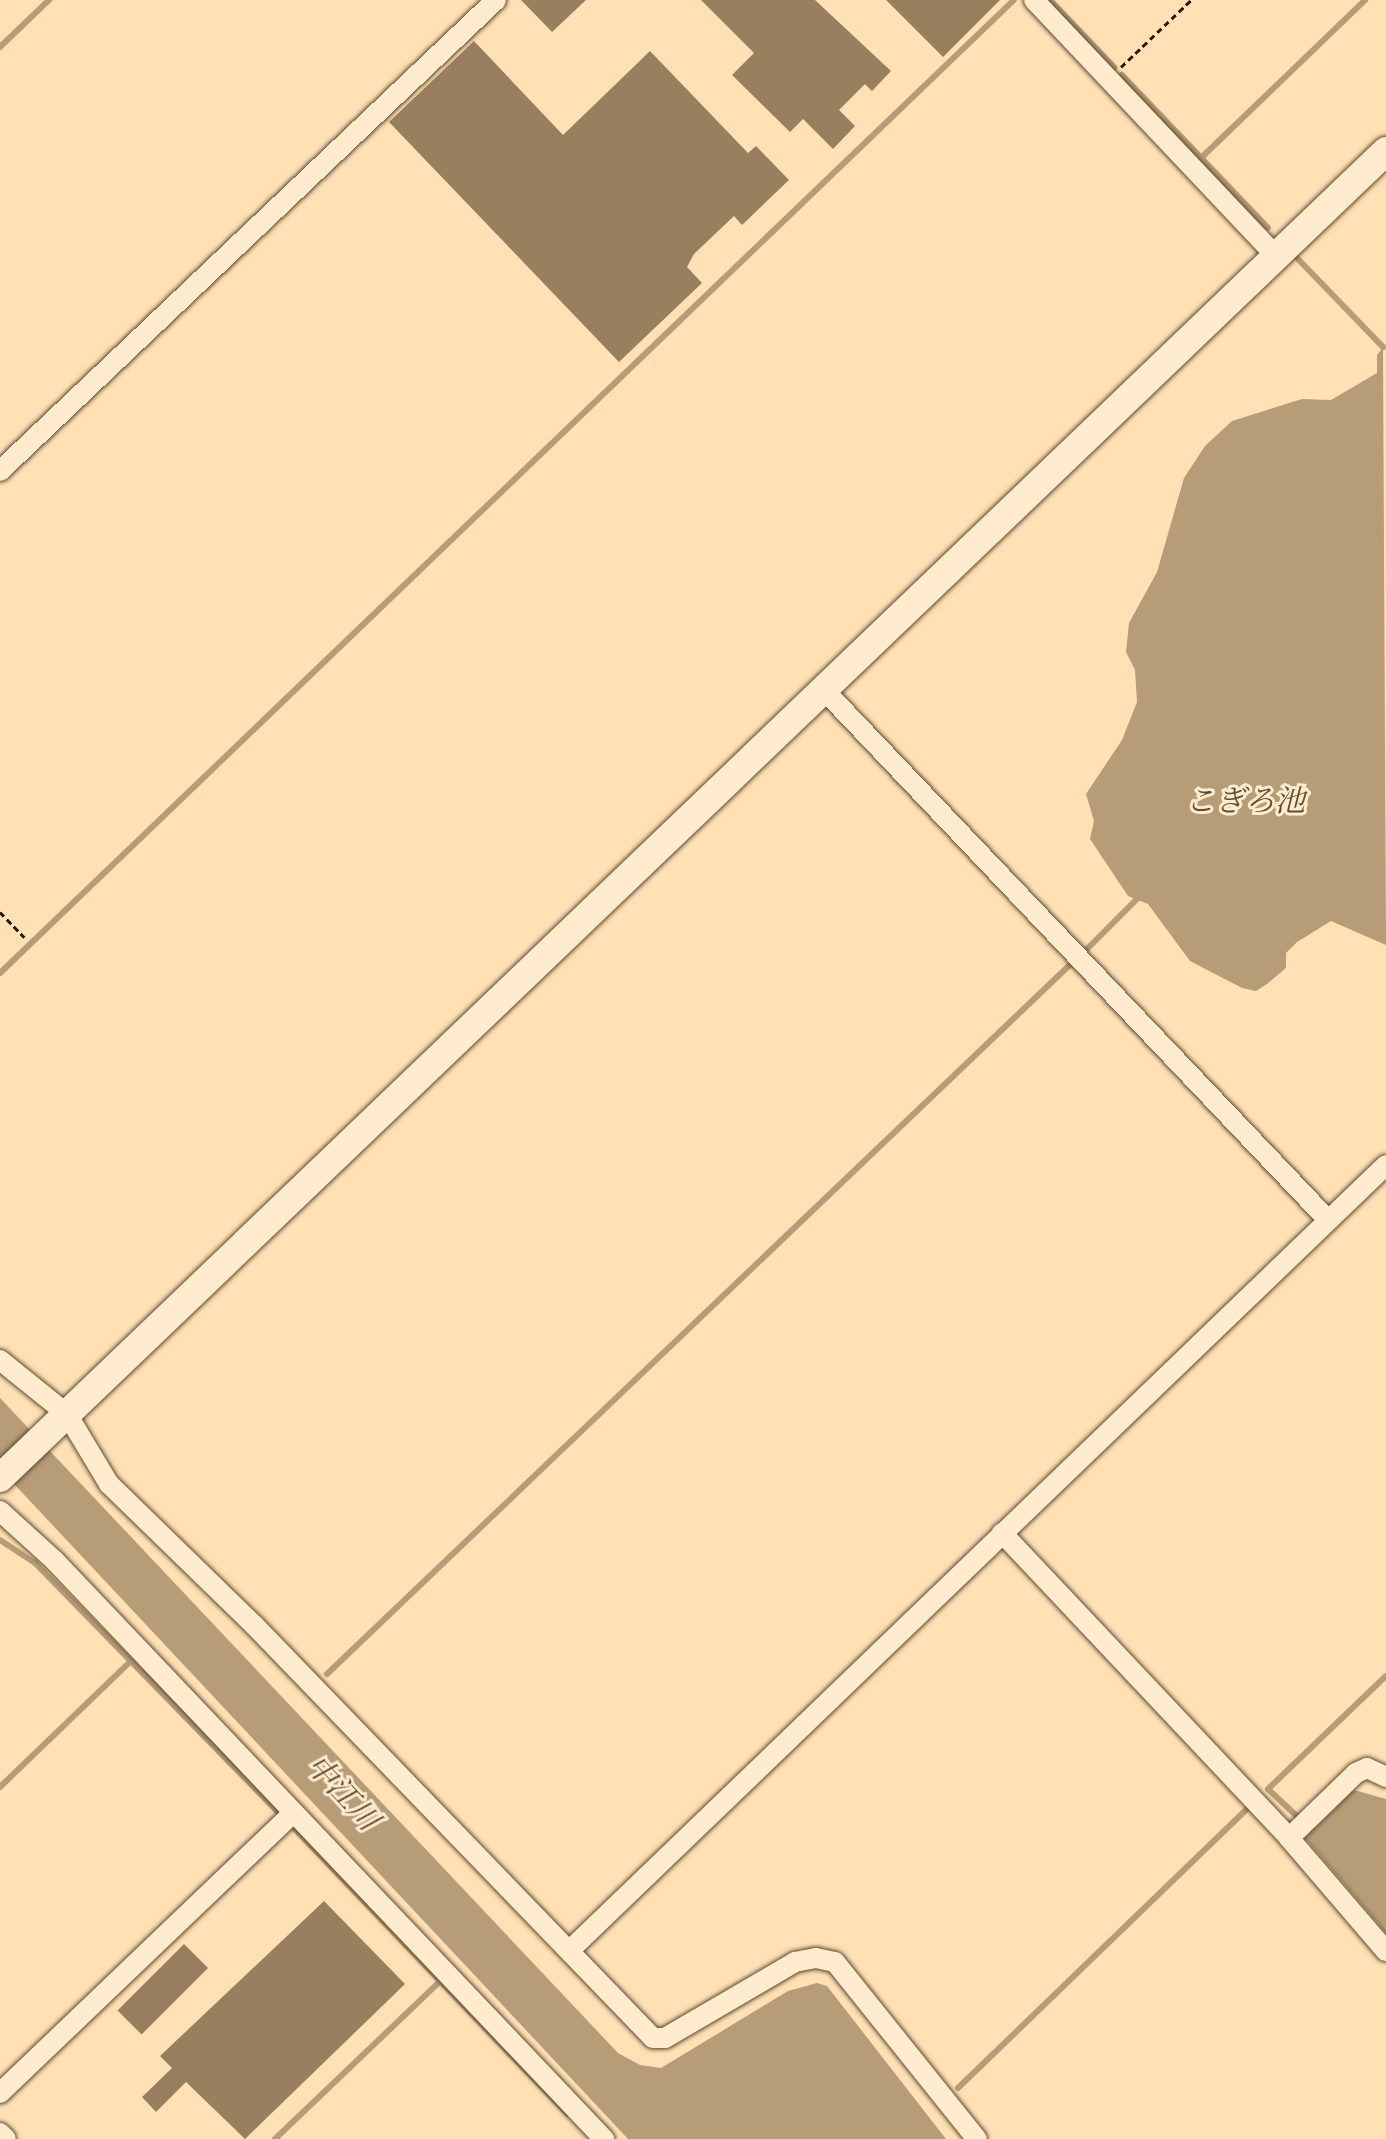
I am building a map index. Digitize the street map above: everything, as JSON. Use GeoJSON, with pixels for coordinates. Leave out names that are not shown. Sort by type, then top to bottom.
{"type":"FeatureCollection","features":[{"type":"Feature","properties":{"kind":"street"},"geometry":{"type":"LineString","coordinates":[[0,471],[496,0]]}},
{"type":"Feature","properties":{"kind":"street"},"geometry":{"type":"LineString","coordinates":[[1034,0],[1276,256]]}},
{"type":"Feature","properties":{"kind":"street"},"geometry":{"type":"LineString","coordinates":[[0,1478],[1386,151]]}},
{"type":"Feature","properties":{"kind":"street"},"geometry":{"type":"LineString","coordinates":[[825,691],[1328,1220]]}},
{"type":"Feature","properties":{"kind":"street"},"geometry":{"type":"LineString","coordinates":[[570,1950],[1386,1165]]}},
{"type":"Feature","properties":{"kind":"street"},"geometry":{"type":"LineString","coordinates":[[0,1360],[60,1421],[109,1484],[254,1625],[653,2038],[665,2038],[795,1962],[835,1962],[977,2139]]}},
{"type":"Feature","properties":{"kind":"street"},"geometry":{"type":"LineString","coordinates":[[0,1511],[54,1560],[597,2137]]}},
{"type":"Feature","properties":{"kind":"street"},"geometry":{"type":"LineString","coordinates":[[1002,1533],[1296,1831],[1386,1951]]}},
{"type":"Feature","properties":{"kind":"street"},"geometry":{"type":"LineString","coordinates":[[1296,1831],[1356,1773],[1367,1768],[1386,1777]]}},
{"type":"Feature","properties":{"kind":"street"},"geometry":{"type":"LineString","coordinates":[[0,2093],[293,1813]]}},
{"type":"Feature","properties":{"kind":"street"},"geometry":{"type":"LineString","coordinates":[[0,2133],[6,2139]]}},
{"type":"Feature","properties":{"kind":"path"},"geometry":{"type":"LineString","coordinates":[[1109,79],[1191,0]]}},
{"type":"Feature","properties":{"kind":"path"},"geometry":{"type":"LineString","coordinates":[[0,912],[24,937]]}},
{"type":"Feature","properties":{"kind":"water","name":"こぎろ池"},"geometry":{"type":"Polygon","coordinates":[[[1383,347],[1386,945],[1331,921],[1297,942],[1286,953],[1286,968],[1256,991],[1242,988],[1190,961],[1148,904],[1128,896],[1090,839],[1094,821],[1086,794],[1122,740],[1137,702],[1135,670],[1126,652],[1129,623],[1157,572],[1184,478],[1205,446],[1232,421],[1302,399],[1331,400],[1377,373],[1377,355],[1383,347]]]}},
{"type":"Feature","properties":{"kind":"water","name":"中江川"},"geometry":{"type":"Polygon","coordinates":[[[0,1398],[618,2053],[640,2065],[661,2068],[788,1991],[817,1983],[827,1986],[946,2139],[628,2139],[0,1469],[0,1398]]]}},
{"type":"Feature","properties":{"kind":"water"},"geometry":{"type":"Polygon","coordinates":[[[1354,1790],[1386,1799],[1386,1933],[1305,1838],[1354,1790]]]}},
{"type":"Feature","properties":{"kind":"building"},"geometry":{"type":"Polygon","coordinates":[[[521,0],[586,0],[552,32],[521,0]]]}},
{"type":"Feature","properties":{"kind":"building"},"geometry":{"type":"Polygon","coordinates":[[[701,0],[815,0],[891,71],[872,91],[865,84],[839,110],[855,126],[833,149],[803,119],[790,132],[732,75],[754,53],[701,0]]]}},
{"type":"Feature","properties":{"kind":"building"},"geometry":{"type":"Polygon","coordinates":[[[886,0],[1000,0],[943,57],[886,0]]]}},
{"type":"Feature","properties":{"kind":"building"},"geometry":{"type":"Polygon","coordinates":[[[474,41],[563,135],[650,51],[748,153],[756,146],[789,180],[742,225],[734,216],[694,254],[687,267],[702,283],[619,362],[389,122],[474,41]]]}},
{"type":"Feature","properties":{"kind":"building"},"geometry":{"type":"Polygon","coordinates":[[[324,1901],[405,1984],[245,2139],[186,2082],[156,2112],[142,2097],[172,2068],[160,2056],[324,1901]]]}},
{"type":"Feature","properties":{"kind":"building"},"geometry":{"type":"Polygon","coordinates":[[[184,1944],[208,1968],[142,2035],[118,2010],[184,1944]]]}},
{"type":"Feature","properties":{"kind":"waterway"},"geometry":{"type":"LineString","coordinates":[[0,47],[49,0]]}},
{"type":"Feature","properties":{"kind":"waterway"},"geometry":{"type":"LineString","coordinates":[[0,973],[1014,0]]}},
{"type":"Feature","properties":{"kind":"waterway"},"geometry":{"type":"LineString","coordinates":[[1050,0],[1114,67]]}},
{"type":"Feature","properties":{"kind":"waterway"},"geometry":{"type":"LineString","coordinates":[[1201,158],[1365,0]]}},
{"type":"Feature","properties":{"kind":"waterway"},"geometry":{"type":"LineString","coordinates":[[1122,75],[1268,228]]}},
{"type":"Feature","properties":{"kind":"waterway"},"geometry":{"type":"LineString","coordinates":[[1297,258],[1383,347]]}},
{"type":"Feature","properties":{"kind":"waterway"},"geometry":{"type":"LineString","coordinates":[[1085,951],[1138,898]]}},
{"type":"Feature","properties":{"kind":"waterway"},"geometry":{"type":"LineString","coordinates":[[327,1674],[1074,961]]}},
{"type":"Feature","properties":{"kind":"waterway"},"geometry":{"type":"LineString","coordinates":[[0,1540],[35,1563],[280,1814]]}},
{"type":"Feature","properties":{"kind":"waterway"},"geometry":{"type":"LineString","coordinates":[[0,1787],[130,1662]]}},
{"type":"Feature","properties":{"kind":"waterway"},"geometry":{"type":"LineString","coordinates":[[1317,1835],[1268,1789],[1386,1676]]}},
{"type":"Feature","properties":{"kind":"waterway"},"geometry":{"type":"LineString","coordinates":[[958,2088],[1250,1806]]}},
{"type":"Feature","properties":{"kind":"waterway"},"geometry":{"type":"LineString","coordinates":[[293,1827],[567,2114]]}},
{"type":"Feature","properties":{"kind":"waterway"},"geometry":{"type":"LineString","coordinates":[[275,2139],[438,1983]]}}]}
